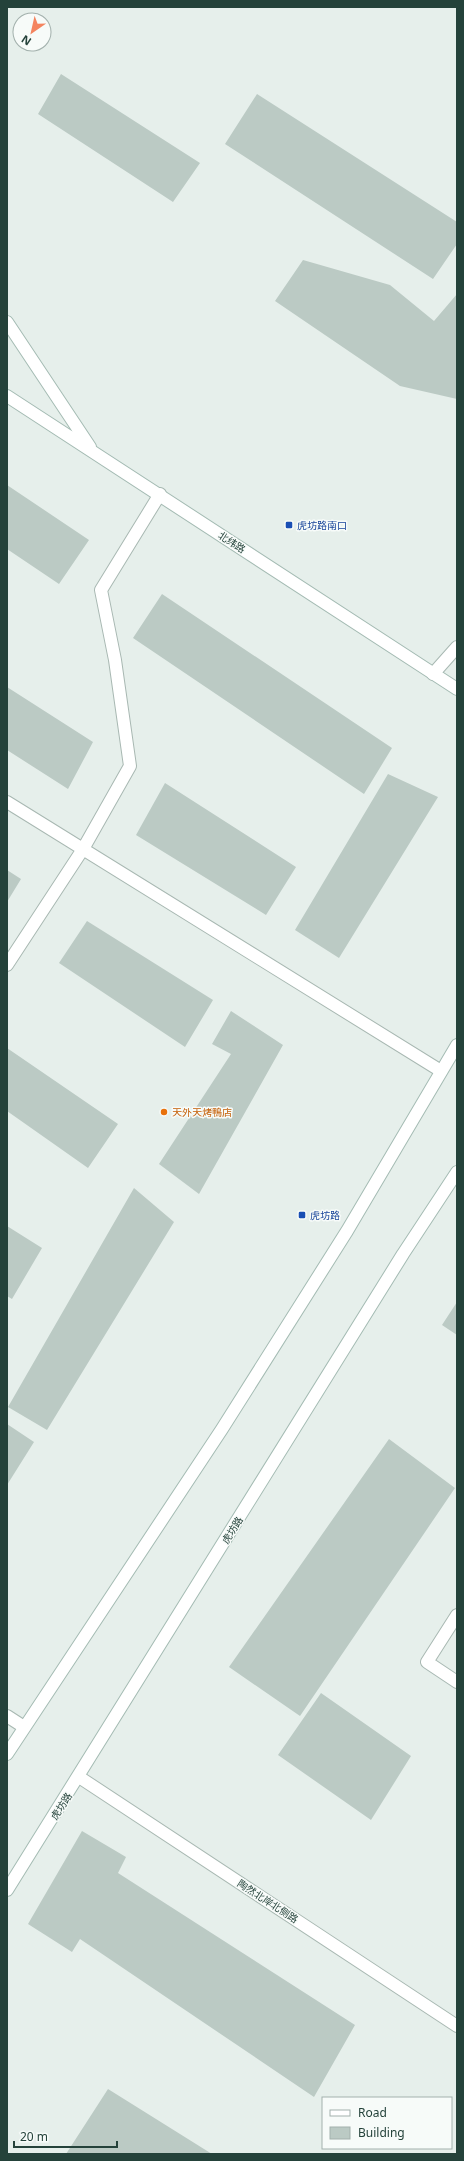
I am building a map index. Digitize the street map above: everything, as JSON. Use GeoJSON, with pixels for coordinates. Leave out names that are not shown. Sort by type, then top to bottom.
{"type":"FeatureCollection","features":[{"type":"Feature","properties":{"kind":"street"},"geometry":{"type":"LineString","coordinates":[[7,322],[93,451]]}},
{"type":"Feature","properties":{"kind":"street","name":"北纬路"},"geometry":{"type":"LineString","coordinates":[[7,396],[160,494],[457,689]]}},
{"type":"Feature","properties":{"kind":"street"},"geometry":{"type":"LineString","coordinates":[[7,966],[83,849],[130,766],[114,660],[101,590],[160,494]]}},
{"type":"Feature","properties":{"kind":"street"},"geometry":{"type":"LineString","coordinates":[[433,674],[457,647]]}},
{"type":"Feature","properties":{"kind":"street"},"geometry":{"type":"LineString","coordinates":[[7,802],[441,1071]]}},
{"type":"Feature","properties":{"kind":"street"},"geometry":{"type":"LineString","coordinates":[[7,1754],[227,1422],[347,1232],[457,1045]]}},
{"type":"Feature","properties":{"kind":"street","name":"虎坊路"},"geometry":{"type":"LineString","coordinates":[[7,1890],[403,1254],[457,1172]]}},
{"type":"Feature","properties":{"kind":"street"},"geometry":{"type":"LineString","coordinates":[[457,1615],[427,1662],[457,1682]]}},
{"type":"Feature","properties":{"kind":"street"},"geometry":{"type":"LineString","coordinates":[[7,1716],[24,1727]]}},
{"type":"Feature","properties":{"kind":"street","name":"陶然北岸北侧路"},"geometry":{"type":"LineString","coordinates":[[79,1776],[457,2026]]}},
{"type":"Feature","properties":{"kind":"building"},"geometry":{"type":"Polygon","coordinates":[[[61,74],[200,163],[173,202],[38,114],[61,74]]]}},
{"type":"Feature","properties":{"kind":"building"},"geometry":{"type":"Polygon","coordinates":[[[257,94],[457,222],[457,244],[433,279],[225,144],[257,94]]]}},
{"type":"Feature","properties":{"kind":"building"},"geometry":{"type":"Polygon","coordinates":[[[303,260],[390,285],[434,321],[457,294],[457,399],[400,386],[275,301],[303,260]]]}},
{"type":"Feature","properties":{"kind":"building"},"geometry":{"type":"Polygon","coordinates":[[[7,485],[89,540],[59,584],[7,549],[7,485]]]}},
{"type":"Feature","properties":{"kind":"building"},"geometry":{"type":"Polygon","coordinates":[[[162,594],[392,748],[364,794],[133,638],[162,594]]]}},
{"type":"Feature","properties":{"kind":"building"},"geometry":{"type":"Polygon","coordinates":[[[7,687],[93,742],[68,789],[7,750],[7,687]]]}},
{"type":"Feature","properties":{"kind":"building"},"geometry":{"type":"Polygon","coordinates":[[[388,774],[438,797],[339,958],[295,930],[388,774]]]}},
{"type":"Feature","properties":{"kind":"building"},"geometry":{"type":"Polygon","coordinates":[[[165,783],[296,867],[266,915],[136,835],[165,783]]]}},
{"type":"Feature","properties":{"kind":"building"},"geometry":{"type":"Polygon","coordinates":[[[7,870],[21,879],[7,902],[7,870]]]}},
{"type":"Feature","properties":{"kind":"building"},"geometry":{"type":"Polygon","coordinates":[[[87,921],[213,1000],[185,1047],[59,963],[87,921]]]}},
{"type":"Feature","properties":{"kind":"building"},"geometry":{"type":"Polygon","coordinates":[[[231,1011],[283,1045],[199,1194],[159,1164],[231,1054],[212,1044],[231,1011]]]}},
{"type":"Feature","properties":{"kind":"building"},"geometry":{"type":"Polygon","coordinates":[[[7,1048],[118,1124],[88,1168],[7,1111],[7,1048]]]}},
{"type":"Feature","properties":{"kind":"building"},"geometry":{"type":"Polygon","coordinates":[[[134,1188],[174,1222],[47,1430],[8,1407],[134,1188]]]}},
{"type":"Feature","properties":{"kind":"building"},"geometry":{"type":"Polygon","coordinates":[[[7,1226],[42,1248],[12,1299],[7,1296],[7,1226]]]}},
{"type":"Feature","properties":{"kind":"building"},"geometry":{"type":"Polygon","coordinates":[[[457,1302],[457,1335],[442,1325],[457,1302]]]}},
{"type":"Feature","properties":{"kind":"building"},"geometry":{"type":"Polygon","coordinates":[[[7,1424],[34,1442],[7,1485],[7,1424]]]}},
{"type":"Feature","properties":{"kind":"building"},"geometry":{"type":"Polygon","coordinates":[[[389,1439],[455,1488],[300,1716],[229,1667],[389,1439]]]}},
{"type":"Feature","properties":{"kind":"building"},"geometry":{"type":"Polygon","coordinates":[[[321,1693],[411,1756],[371,1820],[278,1755],[321,1693]]]}},
{"type":"Feature","properties":{"kind":"building"},"geometry":{"type":"Polygon","coordinates":[[[82,1831],[126,1857],[118,1873],[355,2025],[314,2097],[80,1939],[72,1952],[28,1924],[82,1831]]]}},
{"type":"Feature","properties":{"kind":"building"},"geometry":{"type":"Polygon","coordinates":[[[108,2089],[212,2154],[66,2154],[108,2089]]]}},
{"type":"Feature","properties":{"kind":"place","name":"虎坊路南口"},"geometry":{"type":"Point","coordinates":[289,525]}},
{"type":"Feature","properties":{"kind":"place","name":"天外天烤鴨店"},"geometry":{"type":"Point","coordinates":[164,1112]}},
{"type":"Feature","properties":{"kind":"place","name":"虎坊路"},"geometry":{"type":"Point","coordinates":[302,1215]}}]}
